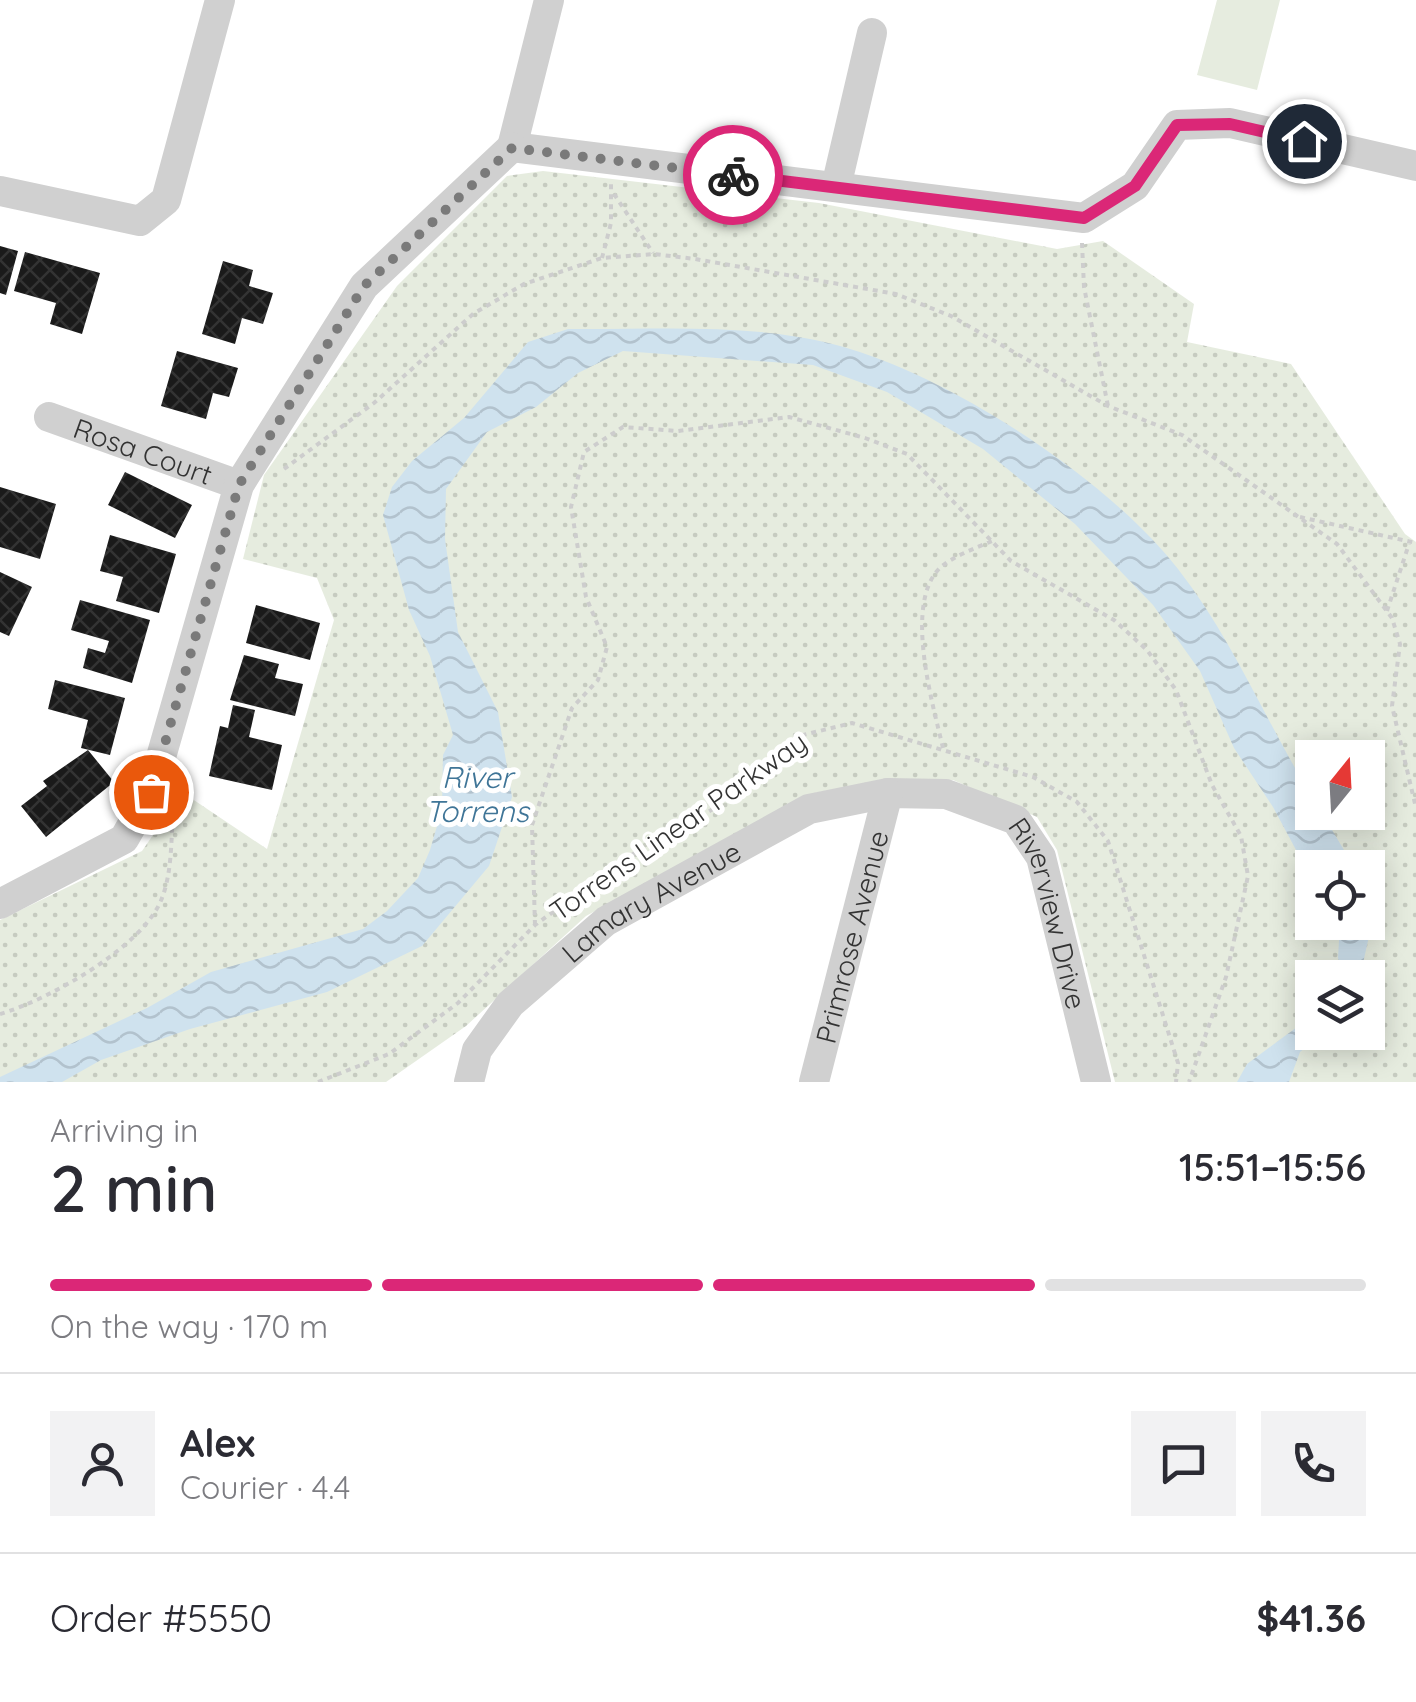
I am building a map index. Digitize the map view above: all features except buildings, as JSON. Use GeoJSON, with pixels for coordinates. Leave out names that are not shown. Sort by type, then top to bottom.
{"type":"FeatureCollection","features":[{"type":"Feature","properties":{"kind":"street"},"geometry":{"type":"LineString","coordinates":[[0,191],[140,221],[166,200],[220,0]]}},
{"type":"Feature","properties":{"kind":"street"},"geometry":{"type":"LineString","coordinates":[[0,904],[124,839],[151,792],[239,485],[364,286],[512,148],[549,0]]}},
{"type":"Feature","properties":{"kind":"street"},"geometry":{"type":"LineString","coordinates":[[836,187],[872,33]]}},
{"type":"Feature","properties":{"kind":"street"},"geometry":{"type":"LineString","coordinates":[[512,148],[1084,218],[1135,186],[1177,125],[1230,124],[1416,166]]}},
{"type":"Feature","properties":{"kind":"street","name":"Rosa Court"},"geometry":{"type":"LineString","coordinates":[[49,418],[239,485]]}},
{"type":"Feature","properties":{"kind":"street","name":"Lamary Avenue"},"geometry":{"type":"LineString","coordinates":[[469,1082],[478,1050],[510,1004],[606,921],[809,809],[888,793]]}},
{"type":"Feature","properties":{"kind":"street","name":"Primrose Avenue"},"geometry":{"type":"LineString","coordinates":[[814,1082],[888,793]]}},
{"type":"Feature","properties":{"kind":"street","name":"Riverview Drive"},"geometry":{"type":"LineString","coordinates":[[888,793],[946,794],[1016,820],[1041,857],[1096,1082]]}},
{"type":"Feature","properties":{"kind":"path"},"geometry":{"type":"LineString","coordinates":[[606,159],[614,194],[654,254]]}},
{"type":"Feature","properties":{"kind":"path"},"geometry":{"type":"LineString","coordinates":[[602,258],[614,194]]}},
{"type":"Feature","properties":{"kind":"path"},"geometry":{"type":"LineString","coordinates":[[1084,218],[1084,287],[1108,406]]}},
{"type":"Feature","properties":{"kind":"path"},"geometry":{"type":"LineString","coordinates":[[239,485],[260,492],[302,452],[374,403],[474,314],[524,284],[602,258],[654,254],[896,294],[951,316],[1108,406],[1182,435],[1337,544],[1388,610],[1400,644],[1392,706],[1416,808]]}},
{"type":"Feature","properties":{"kind":"path"},"geometry":{"type":"LineString","coordinates":[[535,925],[532,825],[572,708],[598,680],[606,646],[586,597],[572,507],[584,452],[623,427],[678,432],[789,418],[907,454],[1011,561],[1114,620],[1147,650],[1176,690],[1212,785],[1241,836],[1248,876],[1240,924],[1189,1082]]}},
{"type":"Feature","properties":{"kind":"path"},"geometry":{"type":"LineString","coordinates":[[1296,516],[1413,542],[1388,610]]}},
{"type":"Feature","properties":{"kind":"path"},"geometry":{"type":"LineString","coordinates":[[944,748],[924,668],[924,599],[940,567],[994,540]]}},
{"type":"Feature","properties":{"kind":"path","name":"Torrens Linear Parkway"},"geometry":{"type":"LineString","coordinates":[[318,1082],[389,1054],[458,1004],[535,925],[633,854],[715,808],[800,736],[852,723],[1033,778],[1077,802],[1108,841],[1178,1063],[1176,1082]]}},
{"type":"Feature","properties":{"kind":"path"},"geometry":{"type":"LineString","coordinates":[[0,1014],[70,982],[117,950],[161,902],[169,874],[173,804],[151,792]]}},
{"type":"Feature","properties":{"kind":"shaded area"},"geometry":{"type":"Polygon","coordinates":[[[1217,0],[1280,0],[1257,90],[1197,75],[1217,0]]]}},
{"type":"Feature","properties":{"kind":"shaded area"},"geometry":{"type":"Polygon","coordinates":[[[543,171],[819,203],[1057,249],[1103,241],[1194,304],[1187,342],[1291,364],[1405,534],[1416,542],[1416,1082],[1115,1082],[1057,850],[1037,817],[953,780],[889,779],[814,793],[586,916],[466,1026],[386,1082],[0,1082],[0,920],[142,851],[166,816],[173,786],[267,849],[334,620],[317,578],[243,559],[264,475],[397,286],[507,176],[543,171]]]}},
{"type":"Feature","properties":{"kind":"water","name":"River Torrens"},"geometry":{"type":"Polygon","coordinates":[[[568,329],[739,330],[807,338],[883,360],[977,406],[1024,435],[1111,500],[1178,569],[1232,652],[1295,767],[1295,830],[1332,830],[1344,850],[1296,850],[1234,748],[1200,671],[1153,605],[1075,524],[983,449],[887,392],[813,365],[623,351],[578,373],[536,407],[487,432],[446,489],[445,539],[458,632],[498,712],[512,797],[489,866],[422,946],[327,992],[190,1029],[101,1060],[62,1082],[0,1082],[0,1077],[147,1008],[211,972],[363,929],[387,911],[418,878],[442,809],[443,755],[453,735],[430,656],[409,610],[383,515],[392,487],[412,461],[464,418],[528,342],[568,329]]]}},
{"type":"Feature","properties":{"kind":"water"},"geometry":{"type":"Polygon","coordinates":[[[1339,940],[1368,940],[1364,960],[1338,958],[1339,940]]]}},
{"type":"Feature","properties":{"kind":"water"},"geometry":{"type":"Polygon","coordinates":[[[1295,1029],[1295,1050],[1303,1050],[1289,1082],[1237,1082],[1247,1064],[1295,1029]]]}},
{"type":"Feature","properties":{"kind":"way so far"},"geometry":{"type":"LineString","coordinates":[[151,792],[239,485],[364,286],[512,148],[733,175]]}},
{"type":"Feature","properties":{"kind":"route"},"geometry":{"type":"LineString","coordinates":[[733,175],[1084,218],[1135,186],[1177,125],[1230,124],[1304,141]]}}]}
